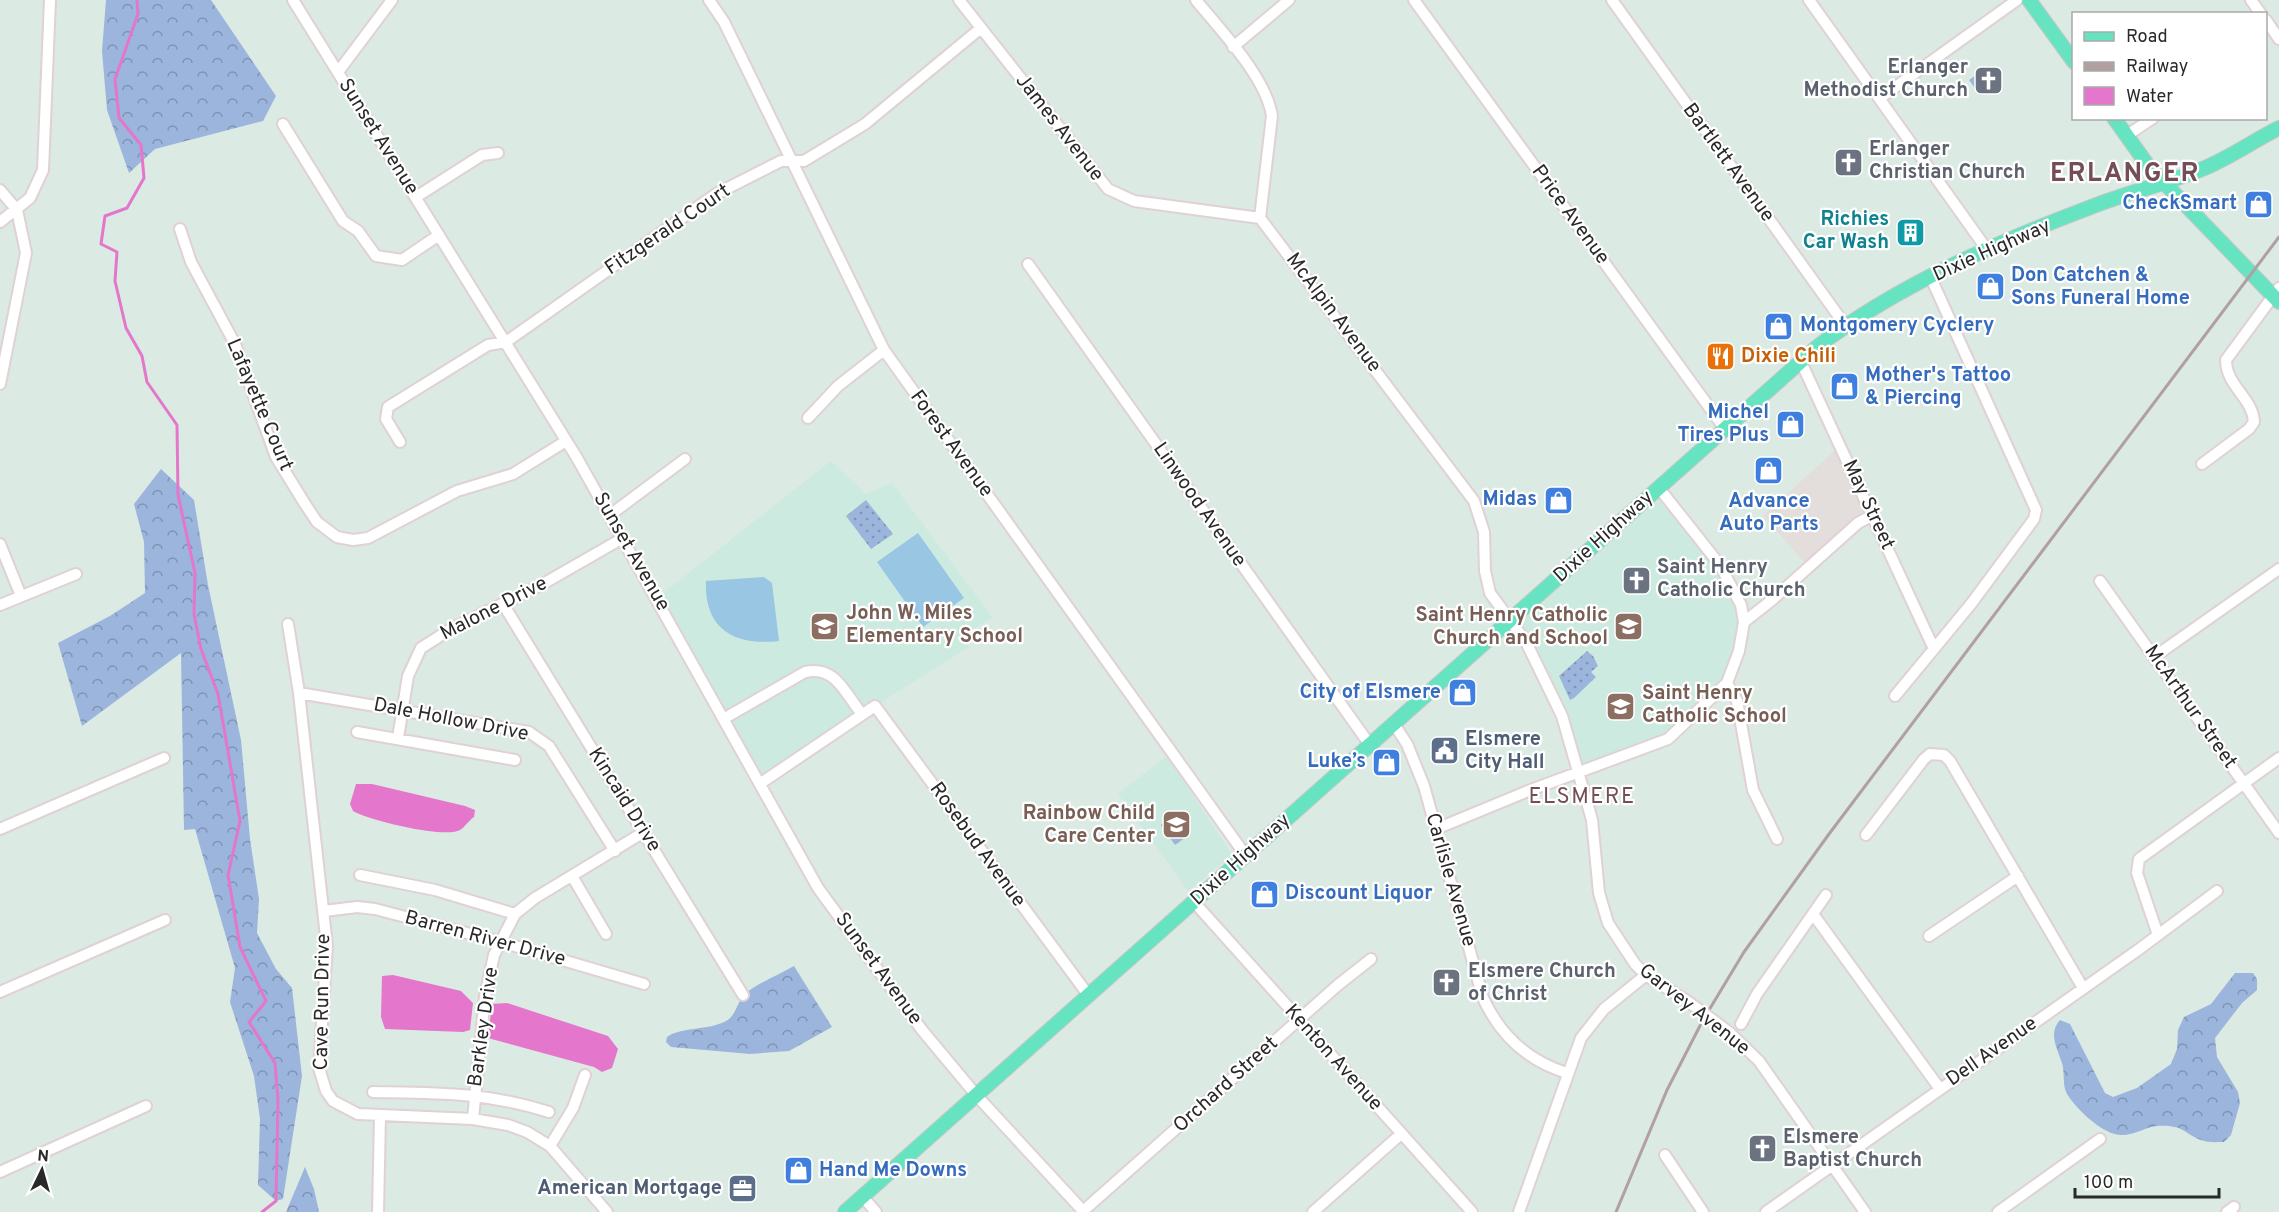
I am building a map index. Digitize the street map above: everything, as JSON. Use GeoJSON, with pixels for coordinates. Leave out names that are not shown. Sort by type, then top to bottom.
{"type":"FeatureCollection","features":[{"type":"Feature","properties":{"kind":"main road"},"geometry":{"type":"LineString","coordinates":[[2029,0],[2072,61]]}},
{"type":"Feature","properties":{"kind":"main road"},"geometry":{"type":"LineString","coordinates":[[2115,120],[2162,182],[2277,295]]}},
{"type":"Feature","properties":{"kind":"main road","name":"Dixie Highway"},"geometry":{"type":"LineString","coordinates":[[845,1212],[1725,429],[1845,325],[1931,278],[1988,251],[2091,207],[2205,168],[2279,128]]}},
{"type":"Feature","properties":{"kind":"street"},"geometry":{"type":"LineString","coordinates":[[0,222],[30,198],[43,170],[51,0]]}},
{"type":"Feature","properties":{"kind":"street","name":"Sunset Avenue"},"geometry":{"type":"LineString","coordinates":[[293,0],[506,342],[610,515],[818,888],[922,1030],[976,1096],[1083,1212]]}},
{"type":"Feature","properties":{"kind":"street"},"geometry":{"type":"LineString","coordinates":[[338,72],[392,0]]}},
{"type":"Feature","properties":{"kind":"street","name":"Forest Avenue"},"geometry":{"type":"LineString","coordinates":[[709,0],[724,22],[884,350],[1246,856]]}},
{"type":"Feature","properties":{"kind":"street","name":"James Avenue"},"geometry":{"type":"LineString","coordinates":[[959,0],[1108,189],[1116,195],[1134,201],[1260,218]]}},
{"type":"Feature","properties":{"kind":"street"},"geometry":{"type":"LineString","coordinates":[[1196,0],[1233,47],[1269,102],[1272,116],[1260,218]]}},
{"type":"Feature","properties":{"kind":"street"},"geometry":{"type":"LineString","coordinates":[[1233,47],[1289,0]]}},
{"type":"Feature","properties":{"kind":"street","name":"Price Avenue"},"geometry":{"type":"LineString","coordinates":[[1414,0],[1725,429]]}},
{"type":"Feature","properties":{"kind":"street","name":"Bartlett Avenue"},"geometry":{"type":"LineString","coordinates":[[1612,0],[1845,325]]}},
{"type":"Feature","properties":{"kind":"street"},"geometry":{"type":"LineString","coordinates":[[1809,0],[1988,251]]}},
{"type":"Feature","properties":{"kind":"street"},"geometry":{"type":"LineString","coordinates":[[1880,98],[2017,0]]}},
{"type":"Feature","properties":{"kind":"street"},"geometry":{"type":"LineString","coordinates":[[2267,24],[2279,39]]}},
{"type":"Feature","properties":{"kind":"street","name":"Fitzgerald Court"},"geometry":{"type":"LineString","coordinates":[[400,442],[386,418],[388,407],[488,345],[506,342],[701,204],[781,161],[804,161],[865,124],[981,28]]}},
{"type":"Feature","properties":{"kind":"street"},"geometry":{"type":"LineString","coordinates":[[2126,136],[2150,120]]}},
{"type":"Feature","properties":{"kind":"street"},"geometry":{"type":"LineString","coordinates":[[283,124],[344,221],[358,231],[376,256],[402,260],[439,235]]}},
{"type":"Feature","properties":{"kind":"street"},"geometry":{"type":"LineString","coordinates":[[416,197],[482,155],[498,153]]}},
{"type":"Feature","properties":{"kind":"street"},"geometry":{"type":"LineString","coordinates":[[0,190],[17,210],[25,244],[25,263],[0,384]]}},
{"type":"Feature","properties":{"kind":"street","name":"McAlpin Avenue"},"geometry":{"type":"LineString","coordinates":[[1260,218],[1474,501],[1484,532],[1487,584],[1496,604],[1510,620]]}},
{"type":"Feature","properties":{"kind":"street","name":"Lafayette Court"},"geometry":{"type":"LineString","coordinates":[[180,229],[191,262],[235,344],[276,457],[317,522],[337,537],[353,540],[368,538],[457,491],[513,474],[566,441]]}},
{"type":"Feature","properties":{"kind":"street","name":"Linwood Avenue"},"geometry":{"type":"LineString","coordinates":[[1028,264],[1370,745]]}},
{"type":"Feature","properties":{"kind":"street"},"geometry":{"type":"LineString","coordinates":[[1895,696],[1971,604],[2034,519],[2036,510],[1931,278]]}},
{"type":"Feature","properties":{"kind":"street"},"geometry":{"type":"LineString","coordinates":[[2202,464],[2249,429],[2254,422],[2251,408],[2228,376],[2226,360],[2277,295]]}},
{"type":"Feature","properties":{"kind":"street"},"geometry":{"type":"LineString","coordinates":[[808,418],[838,386],[884,350]]}},
{"type":"Feature","properties":{"kind":"street","name":"May Street"},"geometry":{"type":"LineString","coordinates":[[1801,362],[1934,649]]}},
{"type":"Feature","properties":{"kind":"street"},"geometry":{"type":"LineString","coordinates":[[610,515],[685,459]]}},
{"type":"Feature","properties":{"kind":"street"},"geometry":{"type":"LineString","coordinates":[[1436,829],[1528,791],[1668,740],[1727,683],[1735,667],[1744,622],[1738,597],[1726,576],[1659,488]]}},
{"type":"Feature","properties":{"kind":"street"},"geometry":{"type":"LineString","coordinates":[[1744,622],[1858,523],[1873,515]]}},
{"type":"Feature","properties":{"kind":"street","name":"Malone Drive"},"geometry":{"type":"LineString","coordinates":[[398,738],[401,709],[411,664],[421,648],[451,629],[503,604],[623,538]]}},
{"type":"Feature","properties":{"kind":"street"},"geometry":{"type":"LineString","coordinates":[[0,544],[21,596]]}},
{"type":"Feature","properties":{"kind":"street"},"geometry":{"type":"LineString","coordinates":[[2154,657],[2279,569]]}},
{"type":"Feature","properties":{"kind":"street"},"geometry":{"type":"LineString","coordinates":[[0,605],[76,574]]}},
{"type":"Feature","properties":{"kind":"street","name":"McArthur Street"},"geometry":{"type":"LineString","coordinates":[[2100,581],[2279,833]]}},
{"type":"Feature","properties":{"kind":"street","name":"Kincaid Drive"},"geometry":{"type":"LineString","coordinates":[[503,604],[743,995]]}},
{"type":"Feature","properties":{"kind":"street","name":"Garvey Avenue"},"geometry":{"type":"LineString","coordinates":[[1510,620],[1526,642],[1549,685],[1562,716],[1577,775],[1592,820],[1599,893],[1608,923],[1625,952],[1646,975],[1690,1003],[1729,1032],[1759,1061],[1865,1212]]}},
{"type":"Feature","properties":{"kind":"street","name":"Cave Run Drive"},"geometry":{"type":"LineString","coordinates":[[288,624],[299,693],[324,911],[327,963],[320,1035],[319,1068],[322,1084],[333,1101],[351,1112],[380,1117],[473,1119],[508,1125],[550,1146],[607,1212]]}},
{"type":"Feature","properties":{"kind":"street"},"geometry":{"type":"LineString","coordinates":[[725,718],[805,672],[820,670],[835,677],[862,714],[761,783]]}},
{"type":"Feature","properties":{"kind":"street"},"geometry":{"type":"LineString","coordinates":[[1727,683],[1737,700],[1753,790],[1777,839]]}},
{"type":"Feature","properties":{"kind":"street","name":"Dale Hollow Drive"},"geometry":{"type":"LineString","coordinates":[[299,693],[518,729],[538,737],[549,746],[615,851]]}},
{"type":"Feature","properties":{"kind":"street","name":"Rosebud Avenue"},"geometry":{"type":"LineString","coordinates":[[862,714],[875,706],[1089,996]]}},
{"type":"Feature","properties":{"kind":"street","name":"Carlisle Avenue"},"geometry":{"type":"LineString","coordinates":[[1394,724],[1407,744],[1436,829],[1483,998],[1490,1013],[1504,1034],[1522,1050],[1540,1062],[1567,1073]]}},
{"type":"Feature","properties":{"kind":"street"},"geometry":{"type":"LineString","coordinates":[[357,732],[515,760]]}},
{"type":"Feature","properties":{"kind":"street"},"geometry":{"type":"LineString","coordinates":[[1866,835],[1924,759],[1937,754],[1950,761],[2083,988]]}},
{"type":"Feature","properties":{"kind":"street"},"geometry":{"type":"LineString","coordinates":[[0,829],[164,758]]}},
{"type":"Feature","properties":{"kind":"street"},"geometry":{"type":"LineString","coordinates":[[2158,935],[2137,873],[2139,859],[2279,758]]}},
{"type":"Feature","properties":{"kind":"street","name":"Barkley Drive"},"geometry":{"type":"LineString","coordinates":[[473,1119],[485,996],[494,955],[515,914],[535,898],[644,832]]}},
{"type":"Feature","properties":{"kind":"street"},"geometry":{"type":"LineString","coordinates":[[360,875],[435,890],[515,914]]}},
{"type":"Feature","properties":{"kind":"street"},"geometry":{"type":"LineString","coordinates":[[572,876],[606,934]]}},
{"type":"Feature","properties":{"kind":"street"},"geometry":{"type":"LineString","coordinates":[[1929,936],[2018,876]]}},
{"type":"Feature","properties":{"kind":"street","name":"Dell Avenue"},"geometry":{"type":"LineString","coordinates":[[1766,1212],[2217,891]]}},
{"type":"Feature","properties":{"kind":"street"},"geometry":{"type":"LineString","coordinates":[[1742,1024],[1756,994],[1826,895]]}},
{"type":"Feature","properties":{"kind":"street","name":"Kenton Avenue"},"geometry":{"type":"LineString","coordinates":[[1194,902],[1472,1212]]}},
{"type":"Feature","properties":{"kind":"street","name":"Barren River Drive"},"geometry":{"type":"LineString","coordinates":[[324,911],[357,907],[375,909],[501,942],[644,984]]}},
{"type":"Feature","properties":{"kind":"street"},"geometry":{"type":"LineString","coordinates":[[1814,914],[1940,1089]]}},
{"type":"Feature","properties":{"kind":"street"},"geometry":{"type":"LineString","coordinates":[[0,992],[165,920]]}},
{"type":"Feature","properties":{"kind":"street","name":"Orchard Street"},"geometry":{"type":"LineString","coordinates":[[1083,1212],[1371,959]]}},
{"type":"Feature","properties":{"kind":"street"},"geometry":{"type":"LineString","coordinates":[[1519,1212],[1581,1038],[1593,1020],[1646,975]]}},
{"type":"Feature","properties":{"kind":"street"},"geometry":{"type":"LineString","coordinates":[[550,1146],[573,1108],[585,1074]]}},
{"type":"Feature","properties":{"kind":"street"},"geometry":{"type":"LineString","coordinates":[[374,1092],[475,1094],[516,1101],[549,1112]]}},
{"type":"Feature","properties":{"kind":"street"},"geometry":{"type":"LineString","coordinates":[[0,1173],[146,1106]]}},
{"type":"Feature","properties":{"kind":"street"},"geometry":{"type":"LineString","coordinates":[[378,1212],[380,1117]]}},
{"type":"Feature","properties":{"kind":"street"},"geometry":{"type":"LineString","coordinates":[[1313,1212],[1401,1134]]}},
{"type":"Feature","properties":{"kind":"street"},"geometry":{"type":"LineString","coordinates":[[1998,1212],[2100,1139]]}},
{"type":"Feature","properties":{"kind":"street"},"geometry":{"type":"LineString","coordinates":[[1665,1155],[1703,1212]]}},
{"type":"Feature","properties":{"kind":"street"},"geometry":{"type":"LineString","coordinates":[[863,1197],[876,1212]]}},
{"type":"Feature","properties":{"kind":"shaded area"},"geometry":{"type":"Polygon","coordinates":[[[1841,445],[1873,515],[1809,567],[1763,516],[1841,445]]]}},
{"type":"Feature","properties":{"kind":"shaded area","name":"John W. Miles Elementary School"},"geometry":{"type":"Polygon","coordinates":[[[831,461],[866,494],[892,483],[993,618],[962,635],[969,647],[875,706],[761,783],[657,598],[831,461]]]}},
{"type":"Feature","properties":{"kind":"shaded area","name":"Saint Henry Catholic Church and School"},"geometry":{"type":"Polygon","coordinates":[[[1659,488],[1720,565],[1742,610],[1735,667],[1674,736],[1577,775],[1562,716],[1510,620],[1659,488]]]}},
{"type":"Feature","properties":{"kind":"shaded area"},"geometry":{"type":"Polygon","coordinates":[[[918,533],[964,598],[923,627],[877,562],[918,533]]]}},
{"type":"Feature","properties":{"kind":"shaded area"},"geometry":{"type":"Polygon","coordinates":[[[764,577],[772,583],[779,641],[748,640],[725,631],[710,611],[706,581],[764,577]]]}},
{"type":"Feature","properties":{"kind":"shaded area","name":"Rainbow Child Care Center"},"geometry":{"type":"Polygon","coordinates":[[[1167,756],[1232,855],[1188,891],[1118,794],[1167,756]]]}},
{"type":"Feature","properties":{"kind":"green space"},"geometry":{"type":"Polygon","coordinates":[[[106,0],[211,0],[276,96],[263,121],[155,149],[129,173],[107,110],[102,51],[106,0]]]}},
{"type":"Feature","properties":{"kind":"green space"},"geometry":{"type":"Polygon","coordinates":[[[1989,66],[2000,81],[1980,95],[1969,80],[1989,66]]]}},
{"type":"Feature","properties":{"kind":"green space"},"geometry":{"type":"Polygon","coordinates":[[[161,469],[194,500],[208,585],[241,740],[250,839],[259,899],[257,933],[276,969],[292,988],[302,1076],[283,1199],[276,1201],[258,1185],[260,1119],[254,1076],[230,1002],[235,968],[195,829],[184,830],[181,653],[82,726],[58,643],[110,616],[145,593],[144,542],[134,504],[161,469]]]}},
{"type":"Feature","properties":{"kind":"green space"},"geometry":{"type":"Polygon","coordinates":[[[866,500],[893,534],[871,549],[846,516],[866,500]]]}},
{"type":"Feature","properties":{"kind":"green space"},"geometry":{"type":"Polygon","coordinates":[[[1587,651],[1593,656],[1598,666],[1591,672],[1596,677],[1570,700],[1559,676],[1587,651]]]}},
{"type":"Feature","properties":{"kind":"green space"},"geometry":{"type":"Polygon","coordinates":[[[1172,817],[1186,837],[1175,845],[1161,825],[1172,817]]]}},
{"type":"Feature","properties":{"kind":"green space"},"geometry":{"type":"Polygon","coordinates":[[[794,966],[832,1027],[789,1051],[750,1054],[671,1047],[666,1042],[667,1037],[674,1034],[726,1021],[732,1016],[744,995],[794,966]]]}},
{"type":"Feature","properties":{"kind":"green space"},"geometry":{"type":"Polygon","coordinates":[[[2235,973],[2253,973],[2257,979],[2257,990],[2242,1003],[2215,1038],[2217,1057],[2238,1092],[2240,1103],[2231,1135],[2224,1142],[2204,1141],[2179,1128],[2169,1126],[2155,1126],[2130,1134],[2117,1134],[2108,1132],[2084,1115],[2065,1090],[2063,1067],[2054,1035],[2056,1025],[2060,1020],[2070,1024],[2105,1093],[2113,1097],[2137,1088],[2171,1064],[2177,1049],[2178,1030],[2184,1017],[2211,1004],[2235,973]]]}},
{"type":"Feature","properties":{"kind":"green space"},"geometry":{"type":"Polygon","coordinates":[[[305,1167],[314,1189],[319,1212],[286,1212],[305,1167]]]}},
{"type":"Feature","properties":{"kind":"water"},"geometry":{"type":"Polygon","coordinates":[[[356,784],[372,784],[465,806],[475,810],[474,817],[460,830],[452,832],[406,827],[374,819],[353,811],[350,804],[356,784]]]}},
{"type":"Feature","properties":{"kind":"water"},"geometry":{"type":"Polygon","coordinates":[[[393,975],[461,991],[473,1003],[470,1030],[463,1032],[385,1029],[381,1017],[382,976],[393,975]]]}},
{"type":"Feature","properties":{"kind":"water"},"geometry":{"type":"Polygon","coordinates":[[[507,1003],[608,1036],[618,1049],[612,1068],[602,1072],[594,1067],[488,1038],[492,1004],[507,1003]]]}},
{"type":"Feature","properties":{"kind":"waterway"},"geometry":{"type":"LineString","coordinates":[[137,0],[138,14],[115,79],[119,118],[141,145],[144,178],[127,208],[105,216],[101,244],[117,252],[115,281],[126,328],[142,356],[147,382],[177,425],[178,495],[195,573],[194,614],[201,649],[218,694],[240,821],[228,875],[240,947],[266,1001],[249,1022],[275,1063],[278,1100],[276,1201],[262,1212]]}},
{"type":"Feature","properties":{"kind":"railway"},"geometry":{"type":"LineString","coordinates":[[1616,1212],[1667,1090],[1703,1020],[1744,952],[1829,834],[2279,237]]}},
{"type":"Feature","properties":{"kind":"place","name":"Erlanger Methodist Church"},"geometry":{"type":"Point","coordinates":[1989,80]}},
{"type":"Feature","properties":{"kind":"place","name":"Erlanger Christian Church"},"geometry":{"type":"Point","coordinates":[1848,162]}},
{"type":"Feature","properties":{"kind":"place","name":"CheckSmart"},"geometry":{"type":"Point","coordinates":[2258,204]}},
{"type":"Feature","properties":{"kind":"place","name":"Richies Car Wash"},"geometry":{"type":"Point","coordinates":[1910,232]}},
{"type":"Feature","properties":{"kind":"place","name":"Don Catchen & Sons Funeral Home"},"geometry":{"type":"Point","coordinates":[1990,287]}},
{"type":"Feature","properties":{"kind":"place","name":"Montgomery Cyclery"},"geometry":{"type":"Point","coordinates":[1779,326]}},
{"type":"Feature","properties":{"kind":"place","name":"Dixie Chili"},"geometry":{"type":"Point","coordinates":[1720,357]}},
{"type":"Feature","properties":{"kind":"place","name":"Mother's Tattoo & Piercing"},"geometry":{"type":"Point","coordinates":[1844,387]}},
{"type":"Feature","properties":{"kind":"place","name":"Michel Tires Plus"},"geometry":{"type":"Point","coordinates":[1790,425]}},
{"type":"Feature","properties":{"kind":"place","name":"Advance Auto Parts"},"geometry":{"type":"Point","coordinates":[1769,471]}},
{"type":"Feature","properties":{"kind":"place","name":"Midas"},"geometry":{"type":"Point","coordinates":[1558,500]}},
{"type":"Feature","properties":{"kind":"place","name":"Saint Henry Catholic Church"},"geometry":{"type":"Point","coordinates":[1636,580]}},
{"type":"Feature","properties":{"kind":"place","name":"John W. Miles Elementary School"},"geometry":{"type":"Point","coordinates":[825,626]}},
{"type":"Feature","properties":{"kind":"place","name":"Saint Henry Catholic Church and School"},"geometry":{"type":"Point","coordinates":[1629,627]}},
{"type":"Feature","properties":{"kind":"place","name":"City of Elsmere"},"geometry":{"type":"Point","coordinates":[1462,693]}},
{"type":"Feature","properties":{"kind":"place","name":"Saint Henry Catholic School"},"geometry":{"type":"Point","coordinates":[1621,706]}},
{"type":"Feature","properties":{"kind":"place","name":"Elsmere City Hall"},"geometry":{"type":"Point","coordinates":[1444,751]}},
{"type":"Feature","properties":{"kind":"place","name":"Luke’s"},"geometry":{"type":"Point","coordinates":[1387,762]}},
{"type":"Feature","properties":{"kind":"place","name":"Rainbow Child Care Center"},"geometry":{"type":"Point","coordinates":[1176,825]}},
{"type":"Feature","properties":{"kind":"place","name":"Discount Liquor"},"geometry":{"type":"Point","coordinates":[1264,894]}},
{"type":"Feature","properties":{"kind":"place","name":"Elsmere Church of Christ"},"geometry":{"type":"Point","coordinates":[1447,983]}},
{"type":"Feature","properties":{"kind":"place","name":"Elsmere Baptist Church"},"geometry":{"type":"Point","coordinates":[1762,1149]}},
{"type":"Feature","properties":{"kind":"place","name":"Hand Me Downs"},"geometry":{"type":"Point","coordinates":[798,1171]}},
{"type":"Feature","properties":{"kind":"place","name":"American Mortgage"},"geometry":{"type":"Point","coordinates":[743,1189]}},
{"type":"Feature","properties":{"kind":"district","name":"ERLANGER"},"geometry":{"type":"Point","coordinates":[2125,174]}},
{"type":"Feature","properties":{"kind":"district","name":"ELSMERE"},"geometry":{"type":"Point","coordinates":[1582,797]}}]}
